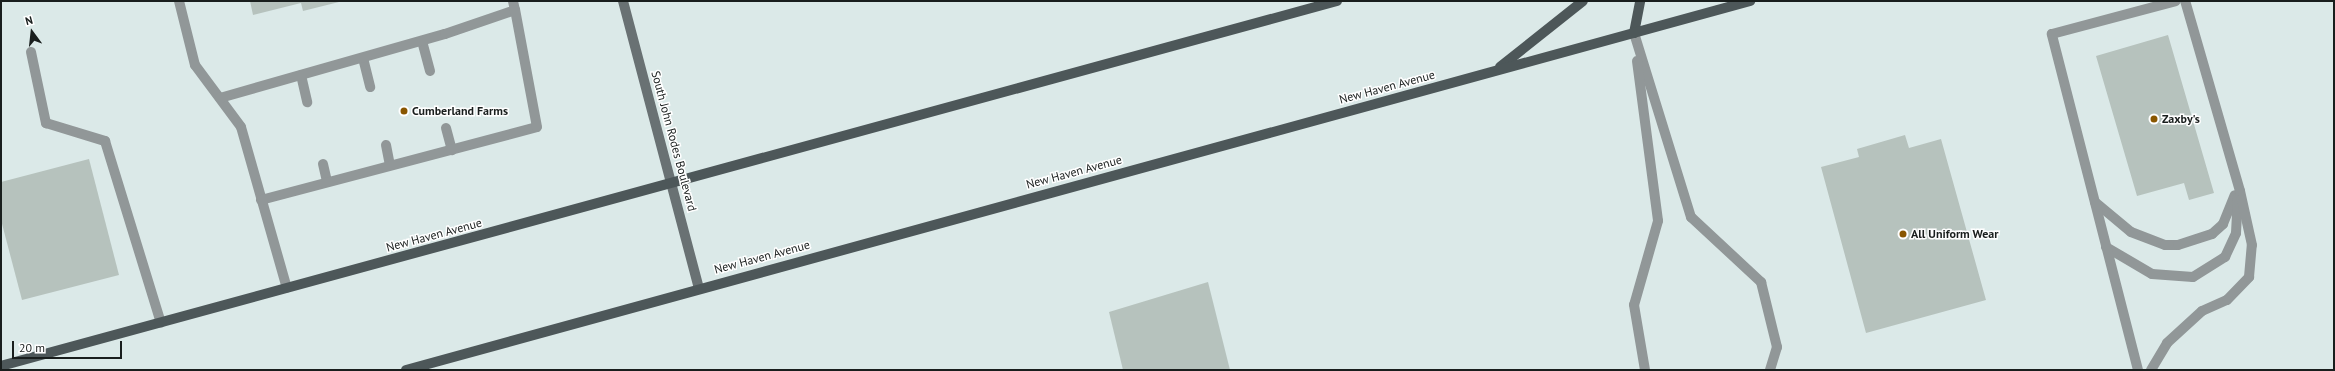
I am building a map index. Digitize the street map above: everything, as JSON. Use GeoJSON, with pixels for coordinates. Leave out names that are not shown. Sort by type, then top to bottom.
{"type":"FeatureCollection","features":[{"type":"Feature","properties":{"kind":"main road","name":"South John Rodes Boulevard"},"geometry":{"type":"LineString","coordinates":[[623,1],[699,288]]}},
{"type":"Feature","properties":{"kind":"main road","name":"New Haven Avenue"},"geometry":{"type":"LineString","coordinates":[[1,366],[1337,1]]}},
{"type":"Feature","properties":{"kind":"main road"},"geometry":{"type":"LineString","coordinates":[[1495,71],[1583,1]]}},
{"type":"Feature","properties":{"kind":"main road"},"geometry":{"type":"LineString","coordinates":[[1634,33],[1640,1]]}},
{"type":"Feature","properties":{"kind":"main road","name":"New Haven Avenue"},"geometry":{"type":"LineString","coordinates":[[406,370],[416,369],[699,288],[1750,1]]}},
{"type":"Feature","properties":{"kind":"lane"},"geometry":{"type":"LineString","coordinates":[[179,1],[195,65],[241,127],[287,288]]}},
{"type":"Feature","properties":{"kind":"lane"},"geometry":{"type":"LineString","coordinates":[[2138,370],[2052,34],[2176,1]]}},
{"type":"Feature","properties":{"kind":"lane"},"geometry":{"type":"LineString","coordinates":[[2152,370],[2168,342],[2202,311],[2227,300],[2249,277],[2252,245],[2238,185],[2184,1]]}},
{"type":"Feature","properties":{"kind":"lane"},"geometry":{"type":"LineString","coordinates":[[220,98],[422,41],[514,6],[537,127],[262,200]]}},
{"type":"Feature","properties":{"kind":"lane"},"geometry":{"type":"LineString","coordinates":[[1634,33],[1658,221],[1634,305],[1645,370]]}},
{"type":"Feature","properties":{"kind":"lane"},"geometry":{"type":"LineString","coordinates":[[1634,33],[1691,217],[1761,282],[1777,348],[1770,370]]}},
{"type":"Feature","properties":{"kind":"lane"},"geometry":{"type":"LineString","coordinates":[[422,41],[430,71]]}},
{"type":"Feature","properties":{"kind":"lane"},"geometry":{"type":"LineString","coordinates":[[31,52],[46,123],[105,141],[161,323]]}},
{"type":"Feature","properties":{"kind":"lane"},"geometry":{"type":"LineString","coordinates":[[363,58],[370,87]]}},
{"type":"Feature","properties":{"kind":"lane"},"geometry":{"type":"LineString","coordinates":[[301,75],[307,102]]}},
{"type":"Feature","properties":{"kind":"lane"},"geometry":{"type":"LineString","coordinates":[[446,128],[452,150]]}},
{"type":"Feature","properties":{"kind":"lane"},"geometry":{"type":"LineString","coordinates":[[386,145],[390,165]]}},
{"type":"Feature","properties":{"kind":"lane"},"geometry":{"type":"LineString","coordinates":[[323,164],[327,182]]}},
{"type":"Feature","properties":{"kind":"lane"},"geometry":{"type":"LineString","coordinates":[[2095,202],[2131,232],[2165,245],[2178,245],[2212,234],[2223,224],[2238,185]]}},
{"type":"Feature","properties":{"kind":"lane"},"geometry":{"type":"LineString","coordinates":[[2106,247],[2152,274],[2194,277],[2225,257],[2236,233],[2238,185]]}},
{"type":"Feature","properties":{"kind":"building"},"geometry":{"type":"Polygon","coordinates":[[[250,1],[339,2],[303,11],[301,3],[253,15],[250,1]]]}},
{"type":"Feature","properties":{"kind":"building","name":"Zaxby's"},"geometry":{"type":"Polygon","coordinates":[[[2168,35],[2214,193],[2189,200],[2184,183],[2137,196],[2096,56],[2168,35]]]}},
{"type":"Feature","properties":{"kind":"building","name":"All Uniform Wear"},"geometry":{"type":"Polygon","coordinates":[[[1905,135],[1909,148],[1941,139],[1986,300],[1866,333],[1821,167],[1859,157],[1857,149],[1905,135]]]}},
{"type":"Feature","properties":{"kind":"building"},"geometry":{"type":"Polygon","coordinates":[[[89,159],[119,275],[22,300],[1,220],[1,182],[89,159]]]}},
{"type":"Feature","properties":{"kind":"building"},"geometry":{"type":"Polygon","coordinates":[[[1208,282],[1230,370],[1123,370],[1109,312],[1208,282]]]}},
{"type":"Feature","properties":{"kind":"place","name":"Cumberland Farms"},"geometry":{"type":"Point","coordinates":[404,111]}},
{"type":"Feature","properties":{"kind":"place","name":"Zaxby's"},"geometry":{"type":"Point","coordinates":[2154,119]}},
{"type":"Feature","properties":{"kind":"place","name":"All Uniform Wear"},"geometry":{"type":"Point","coordinates":[1903,234]}}]}
